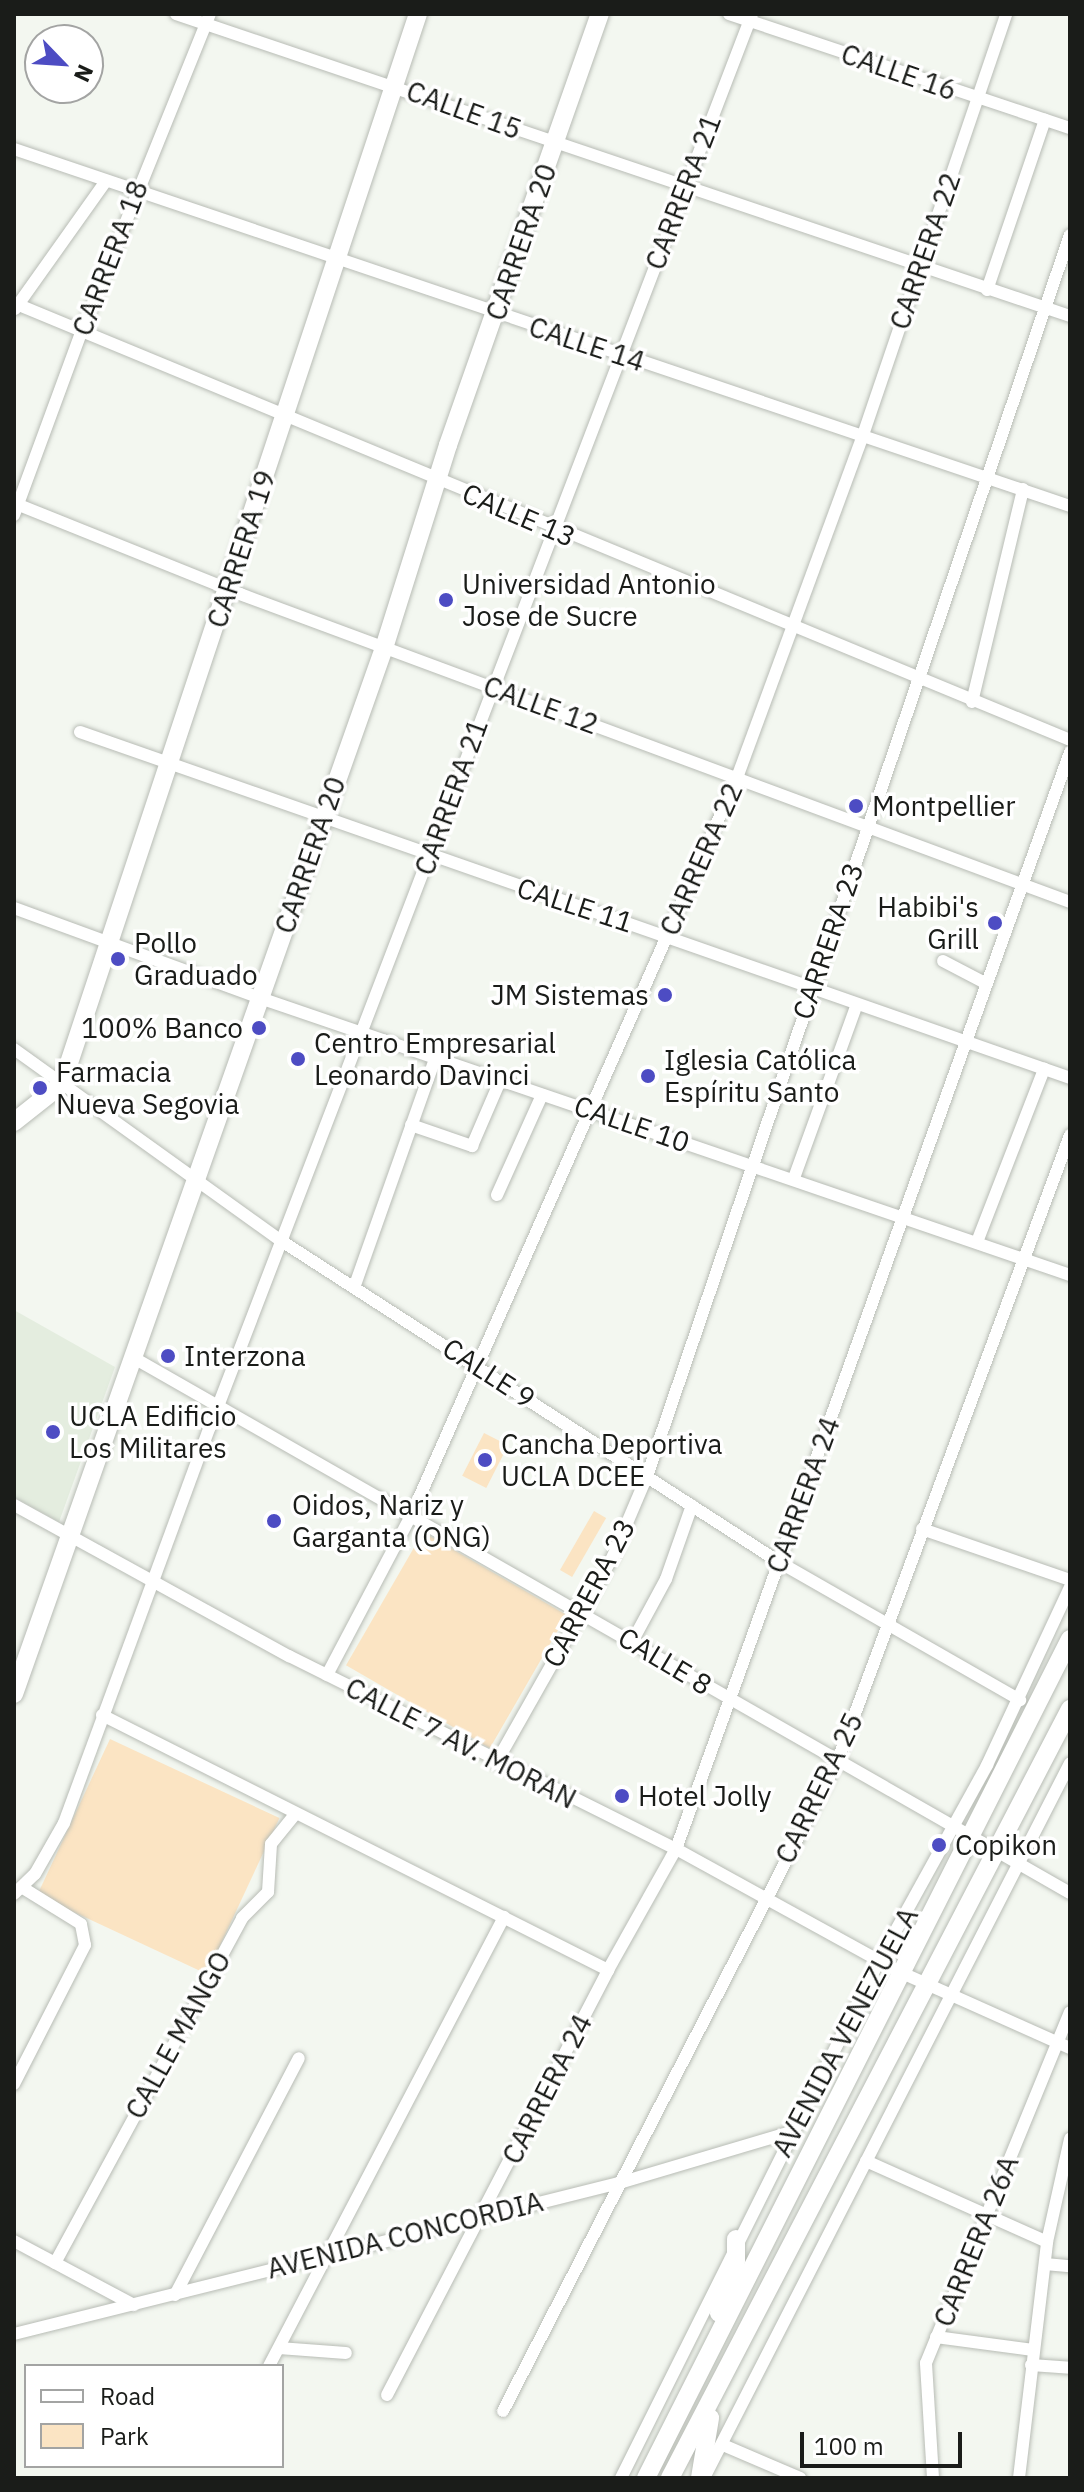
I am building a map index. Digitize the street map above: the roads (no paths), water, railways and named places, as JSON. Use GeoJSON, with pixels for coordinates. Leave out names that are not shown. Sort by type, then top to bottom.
{"type":"FeatureCollection","features":[{"type":"Feature","properties":{"kind":"street","name":"CALLE 15"},"geometry":{"type":"LineString","coordinates":[[176,14],[208,20],[684,188],[1070,316]]}},
{"type":"Feature","properties":{"kind":"street","name":"CARRERA 19"},"geometry":{"type":"LineString","coordinates":[[62,1084],[229,590],[335,257],[418,14]]}},
{"type":"Feature","properties":{"kind":"street","name":"CARRERA 20"},"geometry":{"type":"LineString","coordinates":[[14,1694],[384,648],[437,480],[600,14]]}},
{"type":"Feature","properties":{"kind":"street","name":"CALLE 16"},"geometry":{"type":"LineString","coordinates":[[729,14],[751,17],[1070,128]]}},
{"type":"Feature","properties":{"kind":"street","name":"CARRERA 22"},"geometry":{"type":"LineString","coordinates":[[327,1675],[411,1516],[738,775],[795,627],[863,435],[1006,14]]}},
{"type":"Feature","properties":{"kind":"street","name":"CARRERA 21"},"geometry":{"type":"LineString","coordinates":[[18,1891],[64,1823],[219,1403],[431,856],[491,687],[751,17]]}},
{"type":"Feature","properties":{"kind":"street","name":"CARRERA 18"},"geometry":{"type":"LineString","coordinates":[[15,508],[136,192],[208,20]]}},
{"type":"Feature","properties":{"kind":"street"},"geometry":{"type":"LineString","coordinates":[[987,290],[1045,120]]}},
{"type":"Feature","properties":{"kind":"street","name":"CALLE 14"},"geometry":{"type":"LineString","coordinates":[[14,149],[1070,506]]}},
{"type":"Feature","properties":{"kind":"street"},"geometry":{"type":"LineString","coordinates":[[15,306],[106,181]]}},
{"type":"Feature","properties":{"kind":"street","name":"CARRERA 23"},"geometry":{"type":"LineString","coordinates":[[496,1763],[613,1556],[647,1476],[811,989],[991,478],[1070,235]]}},
{"type":"Feature","properties":{"kind":"street","name":"CALLE 13"},"geometry":{"type":"LineString","coordinates":[[15,306],[552,530],[1070,740]]}},
{"type":"Feature","properties":{"kind":"street"},"geometry":{"type":"LineString","coordinates":[[972,702],[1023,489]]}},
{"type":"Feature","properties":{"kind":"street","name":"CALLE 12"},"geometry":{"type":"LineString","coordinates":[[15,508],[384,648],[738,775],[1020,886],[1070,902]]}},
{"type":"Feature","properties":{"kind":"street","name":"CALLE 11"},"geometry":{"type":"LineString","coordinates":[[80,732],[1070,1078]]}},
{"type":"Feature","properties":{"kind":"street","name":"CARRERA 24"},"geometry":{"type":"LineString","coordinates":[[387,2395],[608,1970],[676,1849],[1070,752]]}},
{"type":"Feature","properties":{"kind":"street","name":"CALLE 10"},"geometry":{"type":"LineString","coordinates":[[14,908],[435,1059],[794,1178],[1070,1275]]}},
{"type":"Feature","properties":{"kind":"street"},"geometry":{"type":"LineString","coordinates":[[943,961],[985,983]]}},
{"type":"Feature","properties":{"kind":"street"},"geometry":{"type":"LineString","coordinates":[[794,1178],[857,1004]]}},
{"type":"Feature","properties":{"kind":"street","name":"CALLE 9"},"geometry":{"type":"LineString","coordinates":[[14,1049],[283,1242],[355,1285],[779,1562],[1020,1700]]}},
{"type":"Feature","properties":{"kind":"street"},"geometry":{"type":"LineString","coordinates":[[355,1285],[435,1059]]}},
{"type":"Feature","properties":{"kind":"street"},"geometry":{"type":"LineString","coordinates":[[977,1242],[1044,1069]]}},
{"type":"Feature","properties":{"kind":"street"},"geometry":{"type":"LineString","coordinates":[[411,1125],[472,1146],[500,1081]]}},
{"type":"Feature","properties":{"kind":"street"},"geometry":{"type":"LineString","coordinates":[[16,1119],[62,1084]]}},
{"type":"Feature","properties":{"kind":"street"},"geometry":{"type":"LineString","coordinates":[[497,1195],[542,1095]]}},
{"type":"Feature","properties":{"kind":"street","name":"CARRERA 25"},"geometry":{"type":"LineString","coordinates":[[503,2411],[837,1762],[1070,1135]]}},
{"type":"Feature","properties":{"kind":"street","name":"CALLE 8"},"geometry":{"type":"LineString","coordinates":[[134,1358],[219,1403],[837,1762],[954,1828],[997,1848],[1070,1893]]}},
{"type":"Feature","properties":{"kind":"street","name":"CALLE 7 AV. MORAN"},"geometry":{"type":"LineString","coordinates":[[14,1505],[327,1675],[496,1763],[676,1849],[902,1973],[1063,2046]]}},
{"type":"Feature","properties":{"kind":"street"},"geometry":{"type":"LineString","coordinates":[[632,1642],[666,1579],[692,1505]]}},
{"type":"Feature","properties":{"kind":"street"},"geometry":{"type":"LineString","coordinates":[[922,1529],[1070,1580]]}},
{"type":"Feature","properties":{"kind":"street","name":"AVENIDA VENEZUELA"},"geometry":{"type":"LineString","coordinates":[[621,2478],[736,2239],[879,1961],[954,1828],[1020,1700],[1070,1587]]}},
{"type":"Feature","properties":{"kind":"street","name":"AVENIDA VENEZUELA"},"geometry":{"type":"LineString","coordinates":[[646,2478],[1070,1639]]}},
{"type":"Feature","properties":{"kind":"street","name":"AVENIDA VENEZUELA"},"geometry":{"type":"LineString","coordinates":[[670,2478],[1070,1709]]}},
{"type":"Feature","properties":{"kind":"street"},"geometry":{"type":"LineString","coordinates":[[102,1715],[608,1970]]}},
{"type":"Feature","properties":{"kind":"street"},"geometry":{"type":"LineString","coordinates":[[702,2478],[723,2445],[1070,1763]]}},
{"type":"Feature","properties":{"kind":"street","name":"CALLE MANGO"},"geometry":{"type":"LineString","coordinates":[[55,2263],[242,1918],[268,1892],[271,1844],[295,1814]]}},
{"type":"Feature","properties":{"kind":"street"},"geometry":{"type":"LineString","coordinates":[[14,2084],[85,1945],[81,1924],[18,1891]]}},
{"type":"Feature","properties":{"kind":"street"},"geometry":{"type":"LineString","coordinates":[[270,2364],[333,2251],[504,1917]]}},
{"type":"Feature","properties":{"kind":"street","name":"CARRERA 26A"},"geometry":{"type":"LineString","coordinates":[[933,2478],[925,2392],[926,2363],[1063,2046],[1070,2012]]}},
{"type":"Feature","properties":{"kind":"street"},"geometry":{"type":"LineString","coordinates":[[175,2295],[299,2058]]}},
{"type":"Feature","properties":{"kind":"street","name":"AVENIDA CONCORDIA"},"geometry":{"type":"LineString","coordinates":[[14,2334],[175,2295],[333,2251],[619,2183],[794,2131]]}},
{"type":"Feature","properties":{"kind":"street"},"geometry":{"type":"LineString","coordinates":[[1019,2478],[1047,2242],[1070,2139]]}},
{"type":"Feature","properties":{"kind":"street"},"geometry":{"type":"LineString","coordinates":[[866,2161],[987,2218],[1047,2242]]}},
{"type":"Feature","properties":{"kind":"street"},"geometry":{"type":"LineString","coordinates":[[707,2357],[736,2261],[736,2239]]}},
{"type":"Feature","properties":{"kind":"street"},"geometry":{"type":"LineString","coordinates":[[14,2241],[134,2305]]}},
{"type":"Feature","properties":{"kind":"street"},"geometry":{"type":"LineString","coordinates":[[1045,2264],[1070,2266]]}},
{"type":"Feature","properties":{"kind":"street"},"geometry":{"type":"LineString","coordinates":[[936,2337],[1033,2350]]}},
{"type":"Feature","properties":{"kind":"street"},"geometry":{"type":"LineString","coordinates":[[279,2348],[346,2353]]}},
{"type":"Feature","properties":{"kind":"street"},"geometry":{"type":"LineString","coordinates":[[1031,2365],[1070,2368]]}},
{"type":"Feature","properties":{"kind":"street"},"geometry":{"type":"LineString","coordinates":[[702,2478],[720,2384]]}},
{"type":"Feature","properties":{"kind":"street"},"geometry":{"type":"LineString","coordinates":[[723,2445],[800,2478]]}},
{"type":"Feature","properties":{"kind":"place","name":"Universidad Antonio Jose de Sucre"},"geometry":{"type":"Point","coordinates":[446,600]}},
{"type":"Feature","properties":{"kind":"place","name":"Montpellier"},"geometry":{"type":"Point","coordinates":[856,806]}},
{"type":"Feature","properties":{"kind":"place","name":"Habibi's Grill"},"geometry":{"type":"Point","coordinates":[995,923]}},
{"type":"Feature","properties":{"kind":"place","name":"Pollo Graduado"},"geometry":{"type":"Point","coordinates":[118,959]}},
{"type":"Feature","properties":{"kind":"place","name":"JM Sistemas"},"geometry":{"type":"Point","coordinates":[665,995]}},
{"type":"Feature","properties":{"kind":"place","name":"100% Banco"},"geometry":{"type":"Point","coordinates":[259,1028]}},
{"type":"Feature","properties":{"kind":"place","name":"Centro Empresarial Leonardo Davinci"},"geometry":{"type":"Point","coordinates":[298,1059]}},
{"type":"Feature","properties":{"kind":"place","name":"Iglesia Católica Espíritu Santo"},"geometry":{"type":"Point","coordinates":[648,1076]}},
{"type":"Feature","properties":{"kind":"place","name":"Farmacia Nueva Segovia"},"geometry":{"type":"Point","coordinates":[40,1088]}},
{"type":"Feature","properties":{"kind":"place","name":"Interzona"},"geometry":{"type":"Point","coordinates":[168,1356]}},
{"type":"Feature","properties":{"kind":"place","name":"UCLA Edificio Los Militares"},"geometry":{"type":"Point","coordinates":[53,1432]}},
{"type":"Feature","properties":{"kind":"place","name":"Cancha Deportiva UCLA DCEE"},"geometry":{"type":"Point","coordinates":[485,1460]}},
{"type":"Feature","properties":{"kind":"place","name":"Oidos, Nariz y Garganta (ONG)"},"geometry":{"type":"Point","coordinates":[274,1521]}},
{"type":"Feature","properties":{"kind":"place","name":"Hotel Jolly"},"geometry":{"type":"Point","coordinates":[622,1796]}},
{"type":"Feature","properties":{"kind":"place","name":"Copikon"},"geometry":{"type":"Point","coordinates":[939,1845]}}]}
